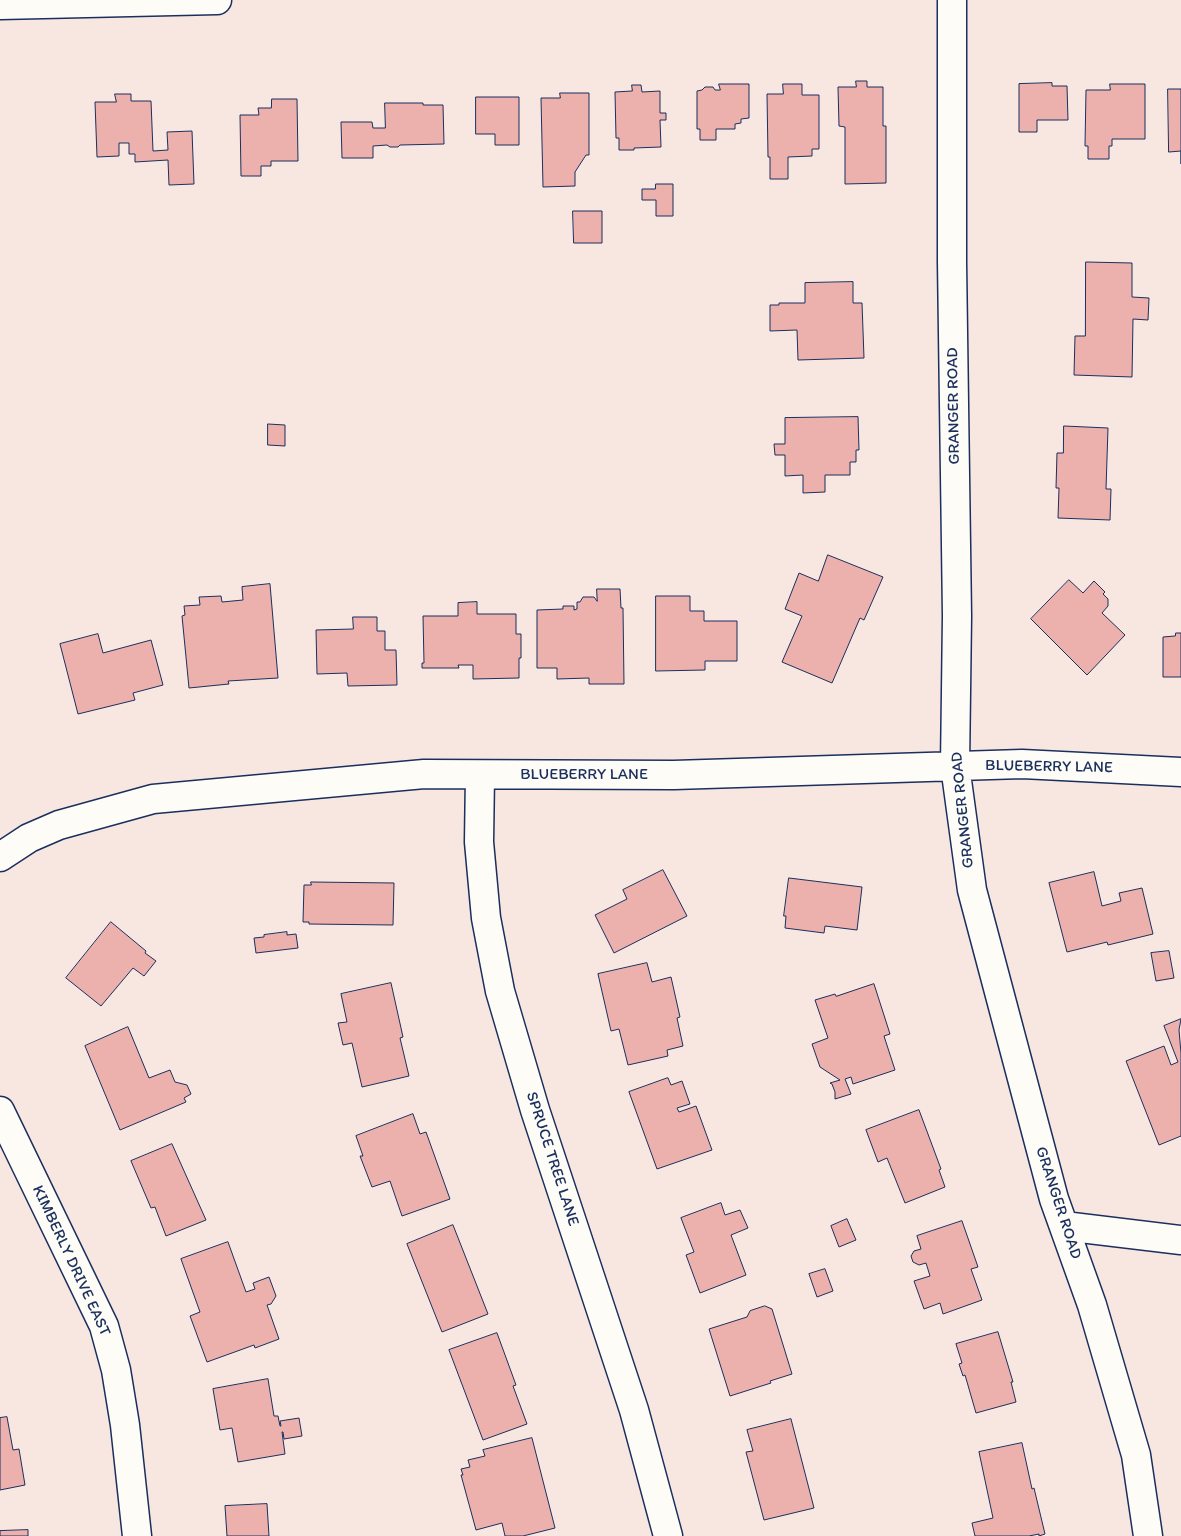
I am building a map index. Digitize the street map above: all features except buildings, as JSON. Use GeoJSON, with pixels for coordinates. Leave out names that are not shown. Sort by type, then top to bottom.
{"type":"FeatureCollection","features":[{"type":"Feature","properties":{"kind":"street"},"geometry":{"type":"LineString","coordinates":[[0,4],[216,0]]}},
{"type":"Feature","properties":{"kind":"street","name":"GRANGER ROAD"},"geometry":{"type":"LineString","coordinates":[[952,0],[952,262],[957,616],[955,766],[972,890],[1054,1199],[1092,1305],[1136,1455],[1148,1536]]}},
{"type":"Feature","properties":{"kind":"street","name":"BLUEBERRY LANE"},"geometry":{"type":"LineString","coordinates":[[0,857],[29,838],[59,824],[153,798],[424,774],[674,775],[1022,764],[1181,772]]}},
{"type":"Feature","properties":{"kind":"street","name":"SPRUCE TREE LANE"},"geometry":{"type":"LineString","coordinates":[[480,775],[479,842],[485,908],[500,991],[535,1110],[634,1410],[668,1536]]}},
{"type":"Feature","properties":{"kind":"street","name":"KIMBERLY DRIVE EAST"},"geometry":{"type":"LineString","coordinates":[[0,1111],[104,1326],[116,1370],[125,1426],[137,1536]]}},
{"type":"Feature","properties":{"kind":"street"},"geometry":{"type":"LineString","coordinates":[[1064,1226],[1181,1240]]}}]}
